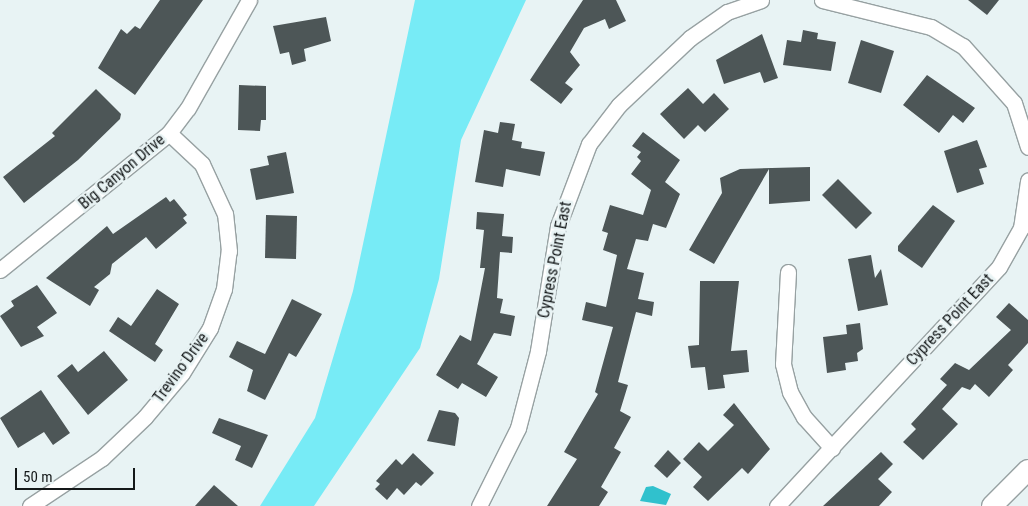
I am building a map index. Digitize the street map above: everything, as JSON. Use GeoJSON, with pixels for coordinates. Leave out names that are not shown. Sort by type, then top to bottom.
{"type":"FeatureCollection","features":[{"type":"Feature","properties":{"kind":"street","name":"Big Canyon Drive"},"geometry":{"type":"LineString","coordinates":[[0,270],[168,133],[188,108],[249,0]]}},
{"type":"Feature","properties":{"kind":"street","name":"Cypress Point East"},"geometry":{"type":"LineString","coordinates":[[479,506],[518,428],[538,351],[558,226],[588,144],[619,105],[690,38],[727,12],[760,0]]}},
{"type":"Feature","properties":{"kind":"street"},"geometry":{"type":"LineString","coordinates":[[822,0],[931,27],[963,46],[1014,104],[1028,146]]}},
{"type":"Feature","properties":{"kind":"street","name":"Trevino Drive"},"geometry":{"type":"LineString","coordinates":[[30,506],[102,458],[145,416],[182,373],[210,328],[224,289],[229,251],[225,214],[202,164],[168,133]]}},
{"type":"Feature","properties":{"kind":"street","name":"Cypress Point East"},"geometry":{"type":"LineString","coordinates":[[777,506],[999,268],[1021,228],[1028,181]]}},
{"type":"Feature","properties":{"kind":"street"},"geometry":{"type":"LineString","coordinates":[[788,272],[783,364],[787,382],[804,417],[832,448]]}},
{"type":"Feature","properties":{"kind":"street"},"geometry":{"type":"LineString","coordinates":[[992,506],[1028,470]]}},
{"type":"Feature","properties":{"kind":"shaded area"},"geometry":{"type":"Polygon","coordinates":[[[415,0],[526,0],[461,140],[439,279],[420,348],[314,506],[260,506],[315,418],[353,291],[415,0]]]}},
{"type":"Feature","properties":{"kind":"shaded area"},"geometry":{"type":"Polygon","coordinates":[[[653,486],[671,494],[666,505],[640,501],[646,487],[653,486]]]}},
{"type":"Feature","properties":{"kind":"building"},"geometry":{"type":"Polygon","coordinates":[[[160,0],[203,0],[135,95],[98,68],[121,29],[127,34],[135,26],[140,29],[160,0]]]}},
{"type":"Feature","properties":{"kind":"building"},"geometry":{"type":"Polygon","coordinates":[[[583,0],[616,0],[626,21],[609,29],[605,19],[584,28],[570,52],[580,65],[565,83],[573,89],[561,104],[530,80],[583,0]]]}},
{"type":"Feature","properties":{"kind":"building"},"geometry":{"type":"Polygon","coordinates":[[[968,0],[999,0],[987,15],[968,0]]]}},
{"type":"Feature","properties":{"kind":"building"},"geometry":{"type":"Polygon","coordinates":[[[326,17],[331,41],[304,49],[306,61],[292,65],[289,52],[280,54],[273,26],[326,17]]]}},
{"type":"Feature","properties":{"kind":"building"},"geometry":{"type":"Polygon","coordinates":[[[803,30],[818,33],[817,39],[836,42],[831,71],[783,65],[787,40],[801,42],[803,30]]]}},
{"type":"Feature","properties":{"kind":"building"},"geometry":{"type":"Polygon","coordinates":[[[762,34],[778,78],[764,83],[760,72],[724,84],[716,60],[762,34]]]}},
{"type":"Feature","properties":{"kind":"building"},"geometry":{"type":"Polygon","coordinates":[[[861,40],[894,51],[881,93],[848,83],[861,40]]]}},
{"type":"Feature","properties":{"kind":"building"},"geometry":{"type":"Polygon","coordinates":[[[927,75],[975,108],[963,123],[953,115],[939,133],[903,105],[927,75]]]}},
{"type":"Feature","properties":{"kind":"building"},"geometry":{"type":"Polygon","coordinates":[[[239,85],[266,86],[266,120],[261,120],[260,131],[238,130],[239,85]]]}},
{"type":"Feature","properties":{"kind":"building"},"geometry":{"type":"Polygon","coordinates":[[[688,88],[703,104],[714,93],[729,109],[705,132],[698,125],[684,139],[660,114],[688,88]]]}},
{"type":"Feature","properties":{"kind":"building"},"geometry":{"type":"Polygon","coordinates":[[[96,89],[121,114],[120,119],[78,160],[24,203],[3,177],[55,136],[52,133],[96,89]]]}},
{"type":"Feature","properties":{"kind":"building"},"geometry":{"type":"Polygon","coordinates":[[[500,122],[515,124],[512,140],[522,142],[521,148],[545,152],[540,176],[506,169],[503,187],[475,182],[484,130],[498,133],[500,122]]]}},
{"type":"Feature","properties":{"kind":"building"},"geometry":{"type":"Polygon","coordinates":[[[643,132],[680,160],[665,182],[680,194],[666,228],[653,224],[648,241],[636,239],[627,269],[644,273],[638,299],[654,302],[652,316],[636,312],[618,382],[628,385],[620,411],[631,417],[614,448],[621,452],[601,487],[608,492],[599,506],[547,506],[577,459],[564,452],[598,394],[595,392],[613,327],[582,320],[586,302],[606,307],[617,255],[603,250],[608,233],[602,231],[610,205],[643,215],[651,190],[631,174],[641,161],[637,157],[641,152],[632,146],[643,132]]]}},
{"type":"Feature","properties":{"kind":"building"},"geometry":{"type":"Polygon","coordinates":[[[977,140],[987,167],[979,169],[984,184],[957,193],[944,151],[977,140]]]}},
{"type":"Feature","properties":{"kind":"building"},"geometry":{"type":"Polygon","coordinates":[[[286,152],[294,193],[256,200],[250,169],[269,165],[267,156],[286,152]]]}},
{"type":"Feature","properties":{"kind":"building"},"geometry":{"type":"Polygon","coordinates":[[[810,167],[810,201],[769,204],[769,169],[714,264],[689,250],[722,193],[720,178],[740,169],[810,167]]]}},
{"type":"Feature","properties":{"kind":"building"},"geometry":{"type":"Polygon","coordinates":[[[838,179],[872,213],[856,229],[822,195],[838,179]]]}},
{"type":"Feature","properties":{"kind":"building"},"geometry":{"type":"Polygon","coordinates":[[[166,197],[170,202],[174,199],[187,215],[183,218],[187,223],[156,249],[146,237],[112,264],[110,274],[94,287],[99,290],[90,306],[46,278],[107,226],[113,234],[166,197]]]}},
{"type":"Feature","properties":{"kind":"building"},"geometry":{"type":"Polygon","coordinates":[[[933,205],[955,221],[922,268],[898,251],[898,246],[933,205]]]}},
{"type":"Feature","properties":{"kind":"building"},"geometry":{"type":"Polygon","coordinates":[[[477,212],[504,214],[502,236],[513,237],[512,253],[500,252],[497,298],[503,299],[500,313],[515,316],[511,336],[494,333],[477,364],[498,377],[486,397],[462,383],[458,389],[436,375],[460,335],[471,341],[485,268],[480,268],[484,230],[476,229],[477,212]]]}},
{"type":"Feature","properties":{"kind":"building"},"geometry":{"type":"Polygon","coordinates":[[[266,215],[297,216],[296,259],[265,258],[266,215]]]}},
{"type":"Feature","properties":{"kind":"building"},"geometry":{"type":"Polygon","coordinates":[[[871,255],[875,278],[881,269],[888,305],[858,311],[848,259],[871,255]]]}},
{"type":"Feature","properties":{"kind":"building"},"geometry":{"type":"Polygon","coordinates":[[[700,281],[739,281],[731,351],[747,350],[749,372],[723,375],[725,388],[708,390],[705,367],[691,368],[688,346],[699,345],[700,281]]]}},
{"type":"Feature","properties":{"kind":"building"},"geometry":{"type":"Polygon","coordinates":[[[37,285],[57,313],[37,327],[44,336],[21,347],[0,316],[14,306],[11,301],[37,285]]]}},
{"type":"Feature","properties":{"kind":"building"},"geometry":{"type":"Polygon","coordinates":[[[157,289],[179,304],[155,344],[163,350],[155,362],[109,331],[118,317],[131,326],[157,289]]]}},
{"type":"Feature","properties":{"kind":"building"},"geometry":{"type":"Polygon","coordinates":[[[292,299],[322,314],[296,357],[289,353],[265,400],[247,391],[253,370],[229,357],[237,341],[265,354],[292,299]]]}},
{"type":"Feature","properties":{"kind":"building"},"geometry":{"type":"Polygon","coordinates":[[[1009,303],[1028,320],[1028,343],[1008,365],[1013,370],[989,397],[975,384],[970,390],[962,387],[942,409],[958,424],[923,460],[903,442],[916,429],[911,424],[947,385],[940,379],[955,363],[969,370],[1011,330],[996,317],[1009,303]]]}},
{"type":"Feature","properties":{"kind":"building"},"geometry":{"type":"Polygon","coordinates":[[[860,323],[863,349],[857,353],[858,361],[845,363],[846,370],[827,373],[823,337],[847,334],[846,325],[860,323]]]}},
{"type":"Feature","properties":{"kind":"building"},"geometry":{"type":"Polygon","coordinates":[[[104,351],[128,380],[88,415],[57,376],[72,364],[78,372],[104,351]]]}},
{"type":"Feature","properties":{"kind":"building"},"geometry":{"type":"Polygon","coordinates":[[[41,390],[70,433],[53,445],[44,432],[18,448],[0,418],[41,390]]]}},
{"type":"Feature","properties":{"kind":"building"},"geometry":{"type":"Polygon","coordinates":[[[734,403],[770,449],[748,474],[742,468],[708,501],[693,487],[702,477],[683,459],[699,442],[708,451],[734,425],[723,415],[734,403]]]}},
{"type":"Feature","properties":{"kind":"building"},"geometry":{"type":"Polygon","coordinates":[[[439,410],[455,413],[459,418],[455,446],[427,441],[439,410]]]}},
{"type":"Feature","properties":{"kind":"building"},"geometry":{"type":"Polygon","coordinates":[[[219,418],[268,435],[252,468],[235,460],[241,446],[212,433],[219,418]]]}},
{"type":"Feature","properties":{"kind":"building"},"geometry":{"type":"Polygon","coordinates":[[[668,450],[681,463],[667,478],[654,466],[668,450]]]}},
{"type":"Feature","properties":{"kind":"building"},"geometry":{"type":"Polygon","coordinates":[[[881,452],[893,464],[878,479],[892,492],[879,506],[823,506],[881,452]]]}},
{"type":"Feature","properties":{"kind":"building"},"geometry":{"type":"Polygon","coordinates":[[[413,453],[434,473],[421,486],[416,482],[404,495],[397,488],[387,500],[375,489],[380,484],[376,481],[396,459],[402,465],[413,453]]]}},
{"type":"Feature","properties":{"kind":"building"},"geometry":{"type":"Polygon","coordinates":[[[214,485],[238,506],[195,506],[214,485]]]}}]}
